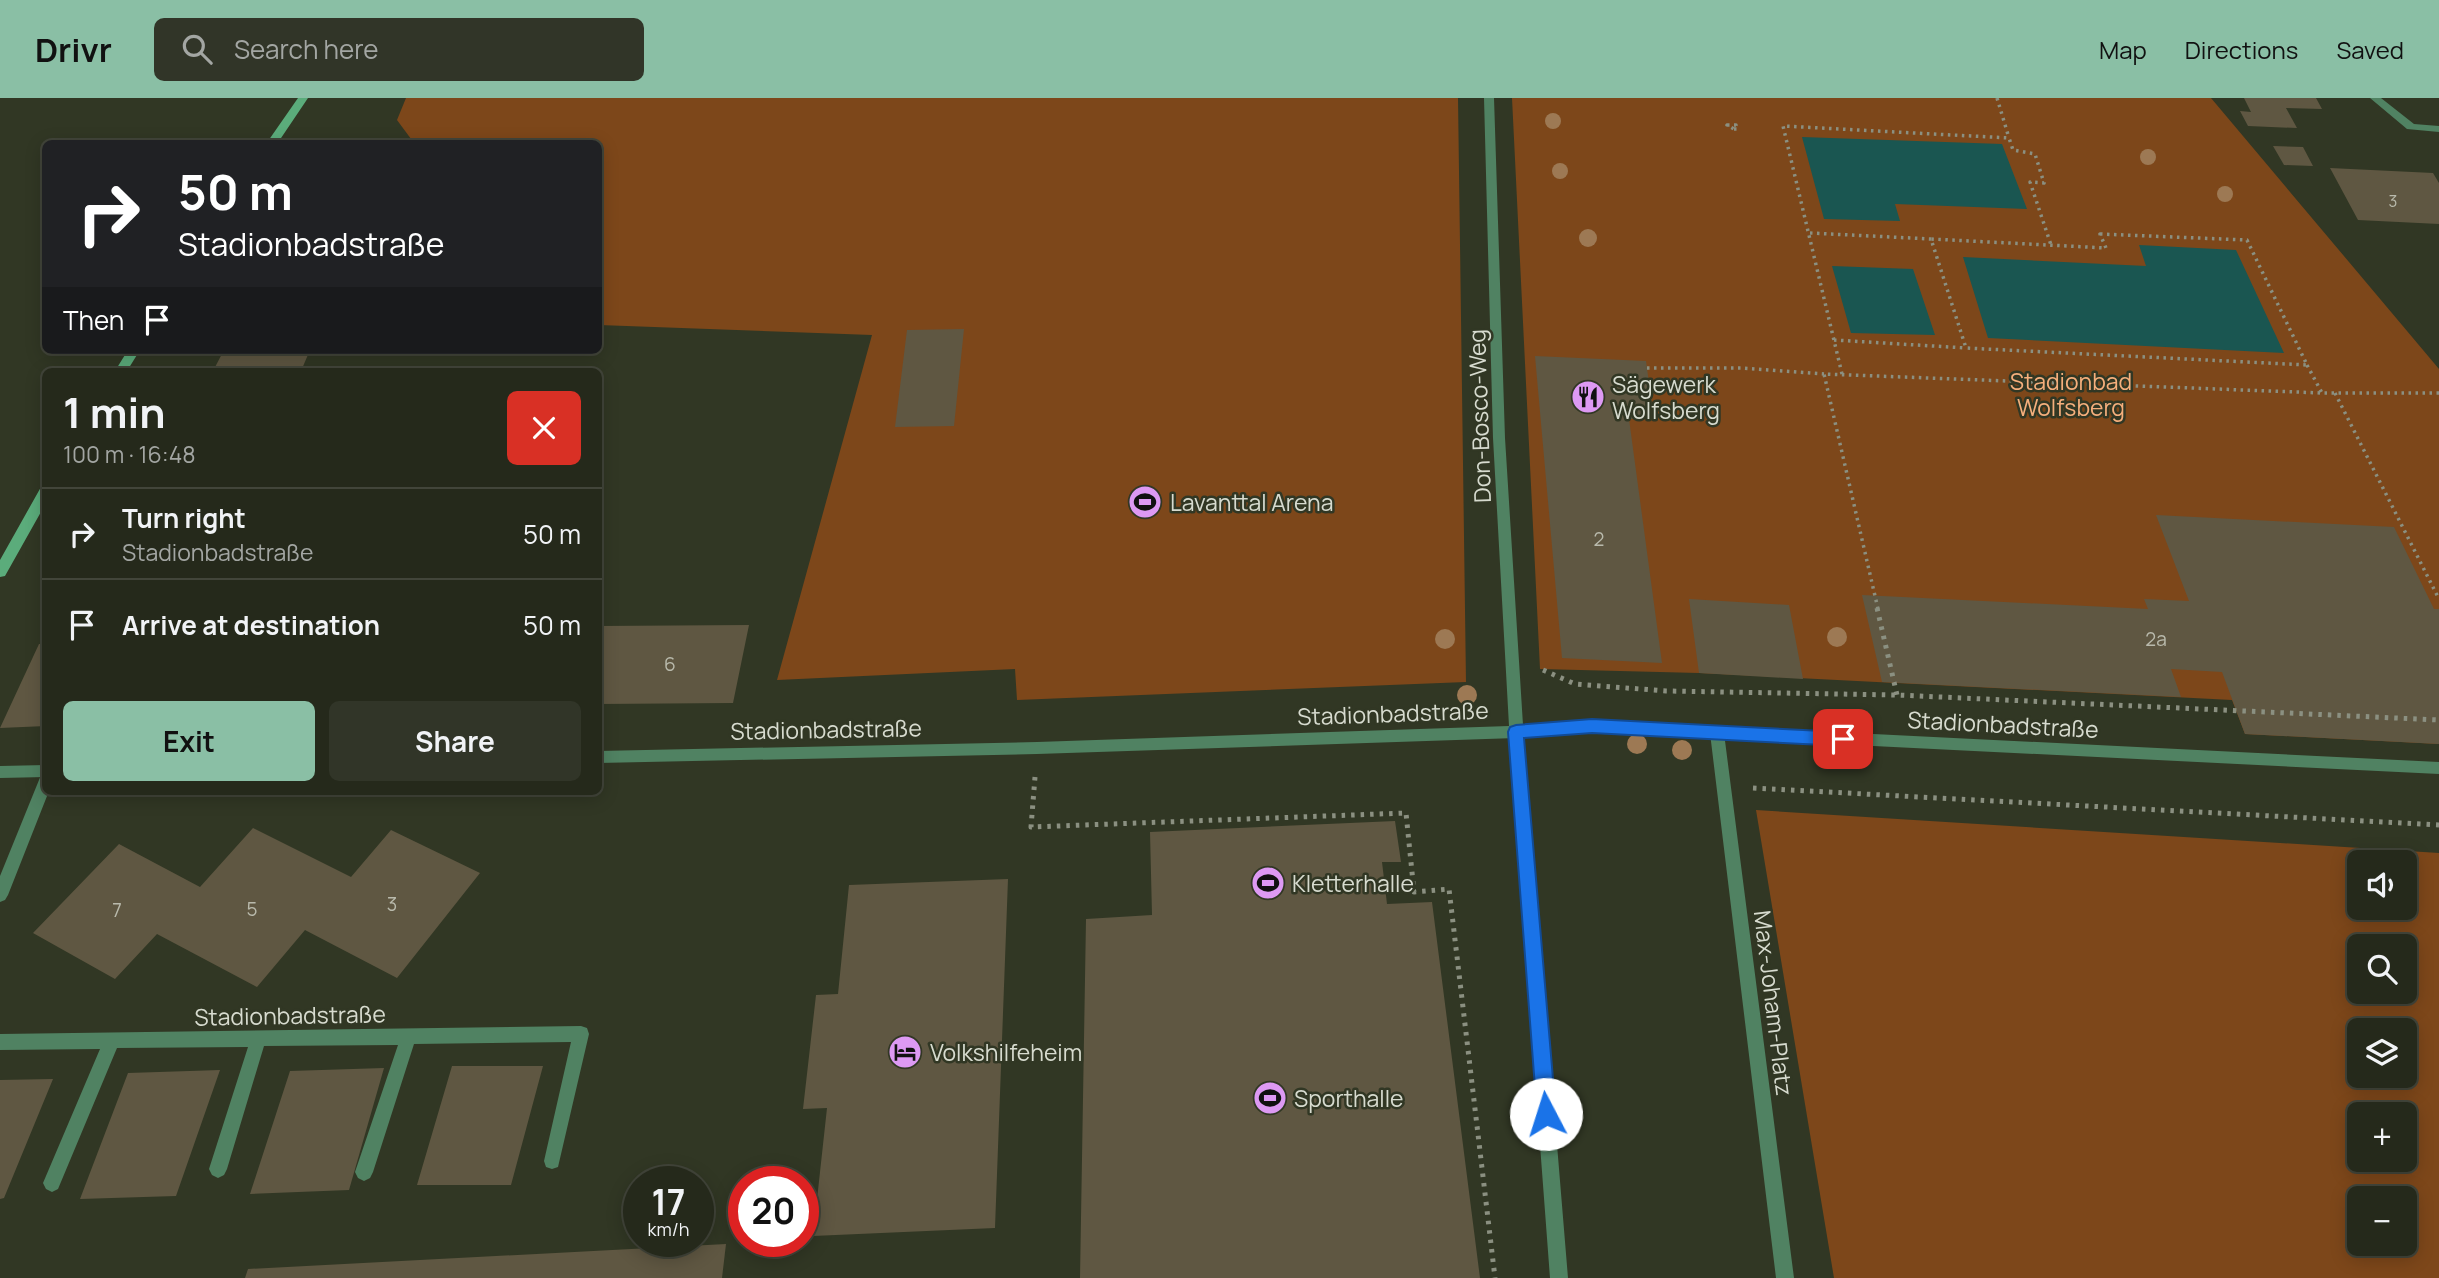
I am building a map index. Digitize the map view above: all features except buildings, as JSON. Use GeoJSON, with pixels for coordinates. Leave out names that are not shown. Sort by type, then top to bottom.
{"type":"FeatureCollection","features":[{"type":"Feature","properties":{"kind":"street"},"geometry":{"type":"LineString","coordinates":[[274,140],[303,98]]}},
{"type":"Feature","properties":{"kind":"street","name":"Don-Bosco-Weg"},"geometry":{"type":"LineString","coordinates":[[1489,98],[1500,439],[1516,732]]}},
{"type":"Feature","properties":{"kind":"street"},"geometry":{"type":"LineString","coordinates":[[2375,98],[2411,127],[2439,129]]}},
{"type":"Feature","properties":{"kind":"street"},"geometry":{"type":"LineString","coordinates":[[0,572],[42,498]]}},
{"type":"Feature","properties":{"kind":"street","name":"Stadionbadstraße"},"geometry":{"type":"LineString","coordinates":[[602,757],[1037,748],[1516,732],[1592,726],[2439,768]]}},
{"type":"Feature","properties":{"kind":"street"},"geometry":{"type":"LineString","coordinates":[[1516,732],[1559,1278]]}},
{"type":"Feature","properties":{"kind":"street","name":"Max-Joham-Platz"},"geometry":{"type":"LineString","coordinates":[[1717,733],[1786,1278]]}},
{"type":"Feature","properties":{"kind":"street"},"geometry":{"type":"LineString","coordinates":[[0,772],[42,771]]}},
{"type":"Feature","properties":{"kind":"street"},"geometry":{"type":"LineString","coordinates":[[0,895],[42,790]]}},
{"type":"Feature","properties":{"kind":"street","name":"Stadionbadstraße"},"geometry":{"type":"LineString","coordinates":[[0,1042],[581,1034],[552,1161]]}},
{"type":"Feature","properties":{"kind":"street"},"geometry":{"type":"LineString","coordinates":[[364,1172],[409,1036]]}},
{"type":"Feature","properties":{"kind":"street"},"geometry":{"type":"LineString","coordinates":[[218,1169],[259,1038]]}},
{"type":"Feature","properties":{"kind":"street"},"geometry":{"type":"LineString","coordinates":[[52,1183],[112,1040]]}},
{"type":"Feature","properties":{"kind":"path"},"geometry":{"type":"LineString","coordinates":[[1997,98],[2013,150],[2035,154],[2044,183],[2030,182],[2051,245]]}},
{"type":"Feature","properties":{"kind":"path"},"geometry":{"type":"LineString","coordinates":[[1842,374],[1783,126],[2009,138]]}},
{"type":"Feature","properties":{"kind":"path"},"geometry":{"type":"LineString","coordinates":[[1810,233],[2106,248],[2100,234],[2247,240],[2322,393]]}},
{"type":"Feature","properties":{"kind":"path"},"geometry":{"type":"LineString","coordinates":[[1930,239],[1966,348]]}},
{"type":"Feature","properties":{"kind":"path"},"geometry":{"type":"LineString","coordinates":[[1835,340],[2306,365]]}},
{"type":"Feature","properties":{"kind":"path"},"geometry":{"type":"LineString","coordinates":[[1647,368],[1741,368],[1824,374],[2322,393],[2439,393]]}},
{"type":"Feature","properties":{"kind":"path"},"geometry":{"type":"LineString","coordinates":[[1824,374],[1898,695]]}},
{"type":"Feature","properties":{"kind":"path"},"geometry":{"type":"LineString","coordinates":[[2335,393],[2439,599]]}},
{"type":"Feature","properties":{"kind":"path"},"geometry":{"type":"LineString","coordinates":[[1540,669],[1575,684],[1666,691],[1898,695],[2439,720]]}},
{"type":"Feature","properties":{"kind":"path"},"geometry":{"type":"LineString","coordinates":[[1037,748],[1031,827],[1406,813],[1414,892],[1449,889],[1495,1278]]}},
{"type":"Feature","properties":{"kind":"path"},"geometry":{"type":"LineString","coordinates":[[1724,786],[2439,825]]}},
{"type":"Feature","properties":{"kind":"green space","name":"Lavanttal Arena"},"geometry":{"type":"Polygon","coordinates":[[[406,98],[1458,98],[1466,682],[1017,700],[1015,669],[777,680],[872,335],[602,325],[602,140],[412,140],[397,120],[406,98]]]}},
{"type":"Feature","properties":{"kind":"green space","name":"Stadionbad Wolfsberg"},"geometry":{"type":"Polygon","coordinates":[[[1512,98],[2211,98],[2439,369],[2439,744],[2245,734],[2232,700],[1699,673],[1540,669],[1512,98]]]}},
{"type":"Feature","properties":{"kind":"green space"},"geometry":{"type":"Polygon","coordinates":[[[1756,810],[2391,850],[2347,850],[2347,920],[2417,920],[2417,852],[2439,853],[2439,1278],[1834,1278],[1756,810]]]}},
{"type":"Feature","properties":{"kind":"water"},"geometry":{"type":"Polygon","coordinates":[[[1802,137],[2002,144],[2027,209],[1895,204],[1900,221],[1824,219],[1802,137]]]}},
{"type":"Feature","properties":{"kind":"water"},"geometry":{"type":"Polygon","coordinates":[[[2139,245],[2236,250],[2284,353],[1988,338],[1963,257],[2146,266],[2139,245]]]}},
{"type":"Feature","properties":{"kind":"water"},"geometry":{"type":"Polygon","coordinates":[[[1832,266],[1913,269],[1935,335],[1851,333],[1832,266]]]}},
{"type":"Feature","properties":{"kind":"place","name":"Sägewerk Wolfsberg"},"geometry":{"type":"Point","coordinates":[1588,397]}},
{"type":"Feature","properties":{"kind":"place","name":"Lavanttal Arena"},"geometry":{"type":"Point","coordinates":[1145,502]}},
{"type":"Feature","properties":{"kind":"place","name":"Kletterhalle"},"geometry":{"type":"Point","coordinates":[1268,883]}},
{"type":"Feature","properties":{"kind":"place","name":"Volkshilfeheim"},"geometry":{"type":"Point","coordinates":[905,1052]}},
{"type":"Feature","properties":{"kind":"place","name":"Sporthalle"},"geometry":{"type":"Point","coordinates":[1270,1098]}},
{"type":"Feature","properties":{"kind":"route"},"geometry":{"type":"LineString","coordinates":[[1546,1114],[1516,732],[1592,726],[1843,739]]}}]}
